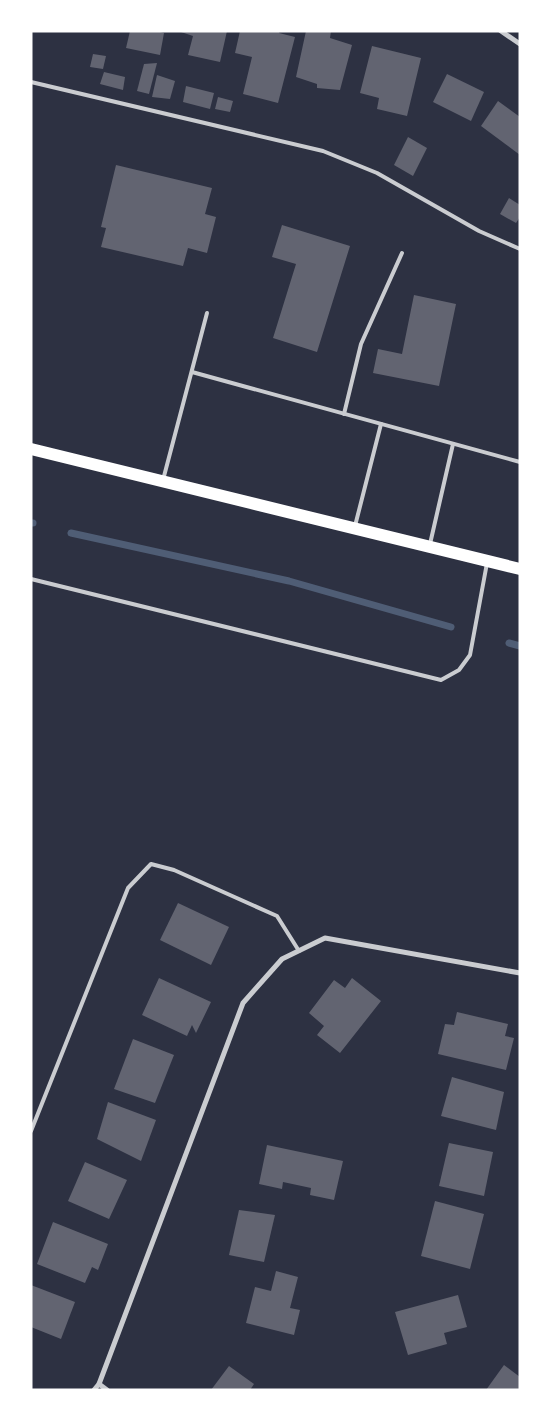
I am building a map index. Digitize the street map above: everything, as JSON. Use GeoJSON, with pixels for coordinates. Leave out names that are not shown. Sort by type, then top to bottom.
{"type":"FeatureCollection","features":[{"type":"Feature","properties":{"kind":"main road"},"geometry":{"type":"LineString","coordinates":[[31,449],[520,569]]}},
{"type":"Feature","properties":{"kind":"street"},"geometry":{"type":"LineString","coordinates":[[501,31],[520,44]]}},
{"type":"Feature","properties":{"kind":"street"},"geometry":{"type":"LineString","coordinates":[[94,1390],[99,1384],[243,1004],[282,959],[325,938],[520,973]]}},
{"type":"Feature","properties":{"kind":"street"},"geometry":{"type":"LineString","coordinates":[[99,1384],[107,1390]]}},
{"type":"Feature","properties":{"kind":"lane"},"geometry":{"type":"LineString","coordinates":[[31,82],[323,151],[376,173],[479,231],[520,249]]}},
{"type":"Feature","properties":{"kind":"lane"},"geometry":{"type":"LineString","coordinates":[[344,414],[361,344],[402,253]]}},
{"type":"Feature","properties":{"kind":"lane"},"geometry":{"type":"LineString","coordinates":[[163,482],[207,313]]}},
{"type":"Feature","properties":{"kind":"lane"},"geometry":{"type":"LineString","coordinates":[[192,372],[520,462]]}},
{"type":"Feature","properties":{"kind":"lane"},"geometry":{"type":"LineString","coordinates":[[355,528],[381,424]]}},
{"type":"Feature","properties":{"kind":"lane"},"geometry":{"type":"LineString","coordinates":[[429,547],[453,444]]}},
{"type":"Feature","properties":{"kind":"lane"},"geometry":{"type":"LineString","coordinates":[[31,579],[441,680],[459,670],[470,655],[488,561]]}},
{"type":"Feature","properties":{"kind":"lane"},"geometry":{"type":"LineString","coordinates":[[31,1132],[128,888],[151,864],[174,870],[277,916],[299,951]]}},
{"type":"Feature","properties":{"kind":"building"},"geometry":{"type":"Polygon","coordinates":[[[130,31],[156,31],[164,33],[160,55],[126,48],[130,31]]]}},
{"type":"Feature","properties":{"kind":"building"},"geometry":{"type":"Polygon","coordinates":[[[178,31],[227,31],[220,62],[188,55],[193,36],[178,31]]]}},
{"type":"Feature","properties":{"kind":"building"},"geometry":{"type":"Polygon","coordinates":[[[240,31],[280,31],[279,33],[295,37],[278,103],[243,94],[252,57],[235,53],[240,31]]]}},
{"type":"Feature","properties":{"kind":"building"},"geometry":{"type":"Polygon","coordinates":[[[306,31],[331,31],[330,38],[352,45],[340,90],[317,88],[317,84],[296,77],[306,31]]]}},
{"type":"Feature","properties":{"kind":"building"},"geometry":{"type":"Polygon","coordinates":[[[372,46],[421,58],[407,116],[377,109],[379,98],[360,93],[372,46]]]}},
{"type":"Feature","properties":{"kind":"building"},"geometry":{"type":"Polygon","coordinates":[[[93,54],[106,56],[103,69],[90,67],[93,54]]]}},
{"type":"Feature","properties":{"kind":"building"},"geometry":{"type":"Polygon","coordinates":[[[157,63],[149,94],[137,91],[144,64],[157,63]]]}},
{"type":"Feature","properties":{"kind":"building"},"geometry":{"type":"Polygon","coordinates":[[[104,72],[125,77],[123,90],[100,84],[104,72]]]}},
{"type":"Feature","properties":{"kind":"building"},"geometry":{"type":"Polygon","coordinates":[[[447,74],[484,92],[471,121],[433,102],[447,74]]]}},
{"type":"Feature","properties":{"kind":"building"},"geometry":{"type":"Polygon","coordinates":[[[157,75],[175,81],[170,99],[152,97],[157,75]]]}},
{"type":"Feature","properties":{"kind":"building"},"geometry":{"type":"Polygon","coordinates":[[[186,86],[214,93],[210,109],[183,102],[186,86]]]}},
{"type":"Feature","properties":{"kind":"building"},"geometry":{"type":"Polygon","coordinates":[[[218,97],[233,101],[230,112],[215,109],[218,97]]]}},
{"type":"Feature","properties":{"kind":"building"},"geometry":{"type":"Polygon","coordinates":[[[498,101],[520,117],[520,155],[481,126],[498,101]]]}},
{"type":"Feature","properties":{"kind":"building"},"geometry":{"type":"Polygon","coordinates":[[[408,137],[427,148],[413,176],[394,165],[408,137]]]}},
{"type":"Feature","properties":{"kind":"building"},"geometry":{"type":"Polygon","coordinates":[[[116,165],[212,188],[205,214],[216,217],[207,253],[188,248],[183,266],[101,247],[106,228],[101,227],[116,165]]]}},
{"type":"Feature","properties":{"kind":"building"},"geometry":{"type":"Polygon","coordinates":[[[509,198],[520,205],[520,217],[516,223],[500,214],[509,198]]]}},
{"type":"Feature","properties":{"kind":"building"},"geometry":{"type":"Polygon","coordinates":[[[282,225],[350,246],[317,352],[273,338],[296,264],[272,257],[282,225]]]}},
{"type":"Feature","properties":{"kind":"building"},"geometry":{"type":"Polygon","coordinates":[[[414,295],[456,304],[439,386],[373,373],[378,349],[402,354],[414,295]]]}},
{"type":"Feature","properties":{"kind":"building"},"geometry":{"type":"Polygon","coordinates":[[[178,903],[229,927],[211,965],[160,940],[178,903]]]}},
{"type":"Feature","properties":{"kind":"building"},"geometry":{"type":"Polygon","coordinates":[[[159,978],[211,1002],[196,1033],[192,1025],[187,1036],[142,1015],[159,978]]]}},
{"type":"Feature","properties":{"kind":"building"},"geometry":{"type":"Polygon","coordinates":[[[352,978],[381,1001],[340,1053],[317,1035],[324,1026],[309,1013],[334,980],[345,988],[352,978]]]}},
{"type":"Feature","properties":{"kind":"building"},"geometry":{"type":"Polygon","coordinates":[[[457,1012],[508,1024],[505,1036],[514,1038],[506,1070],[438,1054],[445,1024],[454,1025],[457,1012]]]}},
{"type":"Feature","properties":{"kind":"building"},"geometry":{"type":"Polygon","coordinates":[[[133,1039],[174,1055],[155,1103],[114,1089],[133,1039]]]}},
{"type":"Feature","properties":{"kind":"building"},"geometry":{"type":"Polygon","coordinates":[[[452,1077],[504,1092],[496,1130],[441,1116],[452,1077]]]}},
{"type":"Feature","properties":{"kind":"building"},"geometry":{"type":"Polygon","coordinates":[[[108,1102],[156,1120],[141,1161],[97,1139],[108,1102]]]}},
{"type":"Feature","properties":{"kind":"building"},"geometry":{"type":"Polygon","coordinates":[[[449,1143],[493,1152],[484,1196],[439,1186],[449,1143]]]}},
{"type":"Feature","properties":{"kind":"building"},"geometry":{"type":"Polygon","coordinates":[[[267,1145],[343,1161],[334,1200],[310,1195],[311,1188],[283,1182],[282,1189],[259,1184],[267,1145]]]}},
{"type":"Feature","properties":{"kind":"building"},"geometry":{"type":"Polygon","coordinates":[[[85,1162],[127,1180],[109,1219],[68,1201],[85,1162]]]}},
{"type":"Feature","properties":{"kind":"building"},"geometry":{"type":"Polygon","coordinates":[[[435,1201],[484,1214],[470,1269],[421,1256],[435,1201]]]}},
{"type":"Feature","properties":{"kind":"building"},"geometry":{"type":"Polygon","coordinates":[[[239,1210],[275,1215],[264,1262],[229,1255],[239,1210]]]}},
{"type":"Feature","properties":{"kind":"building"},"geometry":{"type":"Polygon","coordinates":[[[53,1222],[108,1244],[98,1270],[92,1267],[85,1283],[37,1264],[53,1222]]]}},
{"type":"Feature","properties":{"kind":"building"},"geometry":{"type":"Polygon","coordinates":[[[276,1271],[298,1277],[290,1308],[300,1310],[294,1335],[246,1323],[255,1287],[271,1291],[276,1271]]]}},
{"type":"Feature","properties":{"kind":"building"},"geometry":{"type":"Polygon","coordinates":[[[31,1285],[75,1302],[61,1339],[31,1327],[31,1285]]]}},
{"type":"Feature","properties":{"kind":"building"},"geometry":{"type":"Polygon","coordinates":[[[458,1295],[467,1327],[444,1333],[447,1344],[408,1355],[395,1312],[458,1295]]]}},
{"type":"Feature","properties":{"kind":"building"},"geometry":{"type":"Polygon","coordinates":[[[504,1365],[520,1377],[520,1390],[486,1390],[504,1365]]]}},
{"type":"Feature","properties":{"kind":"building"},"geometry":{"type":"Polygon","coordinates":[[[229,1366],[254,1384],[250,1390],[211,1390],[229,1366]]]}},
{"type":"Feature","properties":{"kind":"waterway"},"geometry":{"type":"LineString","coordinates":[[71,533],[289,581],[451,627]]}},
{"type":"Feature","properties":{"kind":"waterway"},"geometry":{"type":"LineString","coordinates":[[509,643],[520,646]]}}]}
